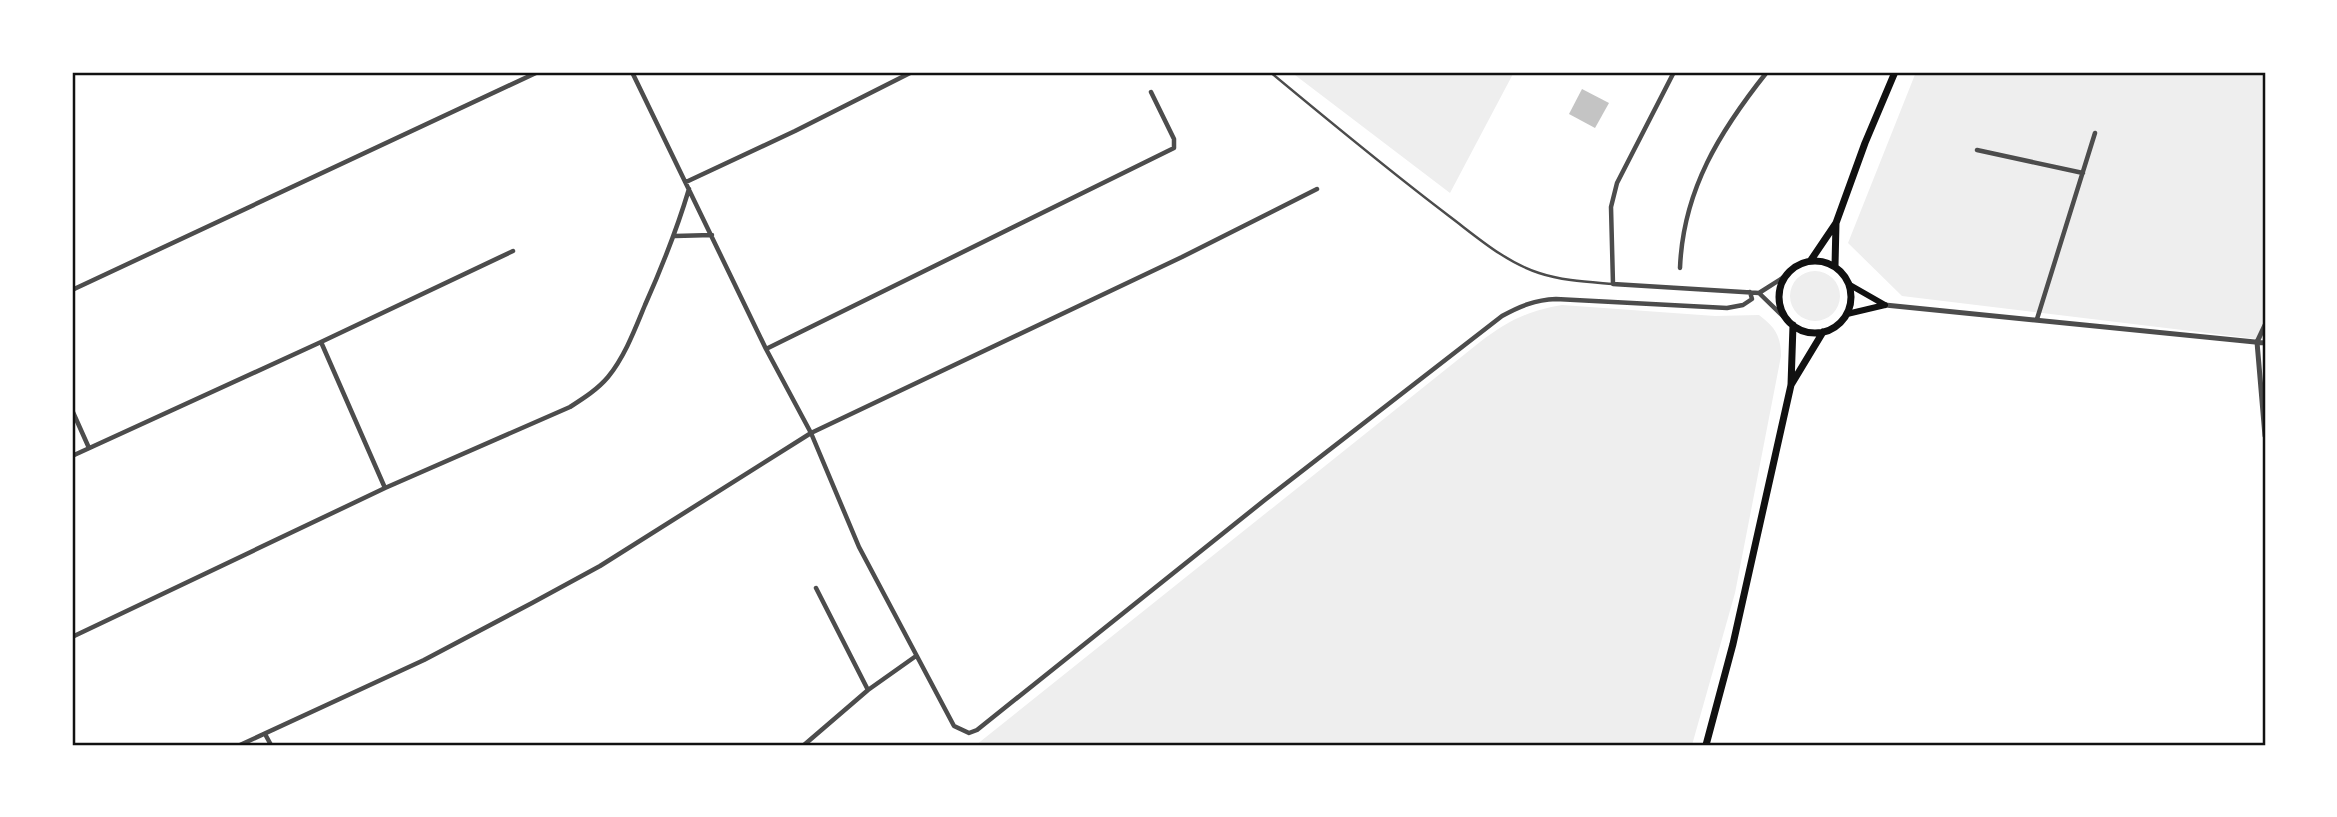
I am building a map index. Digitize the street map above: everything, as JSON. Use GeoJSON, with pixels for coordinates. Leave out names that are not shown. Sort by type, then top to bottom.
{"type":"FeatureCollection","features":[{"type":"Feature","properties":{"kind":"main road"},"geometry":{"type":"LineString","coordinates":[[1811,260],[1836,223],[1865,143],[1895,72]]}},
{"type":"Feature","properties":{"kind":"main road"},"geometry":{"type":"LineString","coordinates":[[1835,266],[1836,223]]}},
{"type":"Feature","properties":{"kind":"main road"},"geometry":{"type":"LineString","coordinates":[[1706,745],[1733,644],[1791,385],[1791,324],[1779,303],[1779,293],[1784,278],[1794,267],[1811,260],[1835,266],[1846,276],[1850,285],[1851,303],[1847,314],[1837,326],[1823,332],[1807,332],[1791,324]]}},
{"type":"Feature","properties":{"kind":"main road"},"geometry":{"type":"LineString","coordinates":[[1850,285],[1885,304]]}},
{"type":"Feature","properties":{"kind":"main road"},"geometry":{"type":"LineString","coordinates":[[1847,314],[1885,304]]}},
{"type":"Feature","properties":{"kind":"main road"},"geometry":{"type":"LineString","coordinates":[[1791,385],[1823,332]]}},
{"type":"Feature","properties":{"kind":"street"},"geometry":{"type":"LineString","coordinates":[[72,290],[538,72]]}},
{"type":"Feature","properties":{"kind":"street"},"geometry":{"type":"LineString","coordinates":[[632,72],[766,349],[811,433],[859,547],[954,726],[969,733],[977,730],[1266,499],[1502,316],[1538,300],[1556,299],[1727,308],[1748,303],[1752,299],[1750,292]]}},
{"type":"Feature","properties":{"kind":"street"},"geometry":{"type":"LineString","coordinates":[[686,182],[912,72]]}},
{"type":"Feature","properties":{"kind":"street"},"geometry":{"type":"LineString","coordinates":[[1674,72],[1613,195],[1613,284],[1759,293],[1784,278]]}},
{"type":"Feature","properties":{"kind":"street"},"geometry":{"type":"LineString","coordinates":[[1680,268],[1685,216],[1695,191],[1726,127],[1767,72]]}},
{"type":"Feature","properties":{"kind":"street"},"geometry":{"type":"LineString","coordinates":[[766,349],[1174,148],[1174,139],[1151,92]]}},
{"type":"Feature","properties":{"kind":"street"},"geometry":{"type":"LineString","coordinates":[[2037,320],[2095,132]]}},
{"type":"Feature","properties":{"kind":"street"},"geometry":{"type":"LineString","coordinates":[[1977,150],[2083,173]]}},
{"type":"Feature","properties":{"kind":"street"},"geometry":{"type":"LineString","coordinates":[[72,637],[385,488],[570,407],[588,395],[618,364],[675,236],[689,189]]}},
{"type":"Feature","properties":{"kind":"street"},"geometry":{"type":"LineString","coordinates":[[240,745],[424,660],[600,566],[811,433],[1182,257],[1317,189]]}},
{"type":"Feature","properties":{"kind":"street"},"geometry":{"type":"LineString","coordinates":[[675,236],[712,235]]}},
{"type":"Feature","properties":{"kind":"street"},"geometry":{"type":"LineString","coordinates":[[72,456],[513,251]]}},
{"type":"Feature","properties":{"kind":"street"},"geometry":{"type":"LineString","coordinates":[[1759,293],[1791,324]]}},
{"type":"Feature","properties":{"kind":"street"},"geometry":{"type":"LineString","coordinates":[[1885,304],[2265,343]]}},
{"type":"Feature","properties":{"kind":"street"},"geometry":{"type":"LineString","coordinates":[[2265,325],[2257,342],[2265,436]]}},
{"type":"Feature","properties":{"kind":"street"},"geometry":{"type":"LineString","coordinates":[[321,342],[385,488]]}},
{"type":"Feature","properties":{"kind":"street"},"geometry":{"type":"LineString","coordinates":[[72,410],[89,448]]}},
{"type":"Feature","properties":{"kind":"street"},"geometry":{"type":"LineString","coordinates":[[816,588],[868,690]]}},
{"type":"Feature","properties":{"kind":"street"},"geometry":{"type":"LineString","coordinates":[[804,745],[868,690],[916,656]]}},
{"type":"Feature","properties":{"kind":"street"},"geometry":{"type":"LineString","coordinates":[[265,734],[271,745]]}},
{"type":"Feature","properties":{"kind":"lane"},"geometry":{"type":"LineString","coordinates":[[1270,72],[1396,176],[1517,264],[1558,278],[1613,284]]}},
{"type":"Feature","properties":{"kind":"shaded area"},"geometry":{"type":"Polygon","coordinates":[[[1291,72],[1514,72],[1450,193],[1291,72]]]}},
{"type":"Feature","properties":{"kind":"shaded area"},"geometry":{"type":"Polygon","coordinates":[[[1916,72],[2265,72],[2265,340],[1902,296],[1848,243],[1916,72]]]}},
{"type":"Feature","properties":{"kind":"shaded area"},"geometry":{"type":"Polygon","coordinates":[[[1815,271],[1833,278],[1840,296],[1833,314],[1815,321],[1797,314],[1790,296],[1797,278],[1815,271]]]}},
{"type":"Feature","properties":{"kind":"shaded area"},"geometry":{"type":"Polygon","coordinates":[[[1562,305],[1715,316],[1759,315],[1773,328],[1780,343],[1781,356],[1735,593],[1692,745],[976,745],[1480,342],[1518,318],[1562,305]]]}},
{"type":"Feature","properties":{"kind":"building"},"geometry":{"type":"Polygon","coordinates":[[[1582,89],[1609,103],[1595,128],[1569,114],[1582,89]]]}}]}
